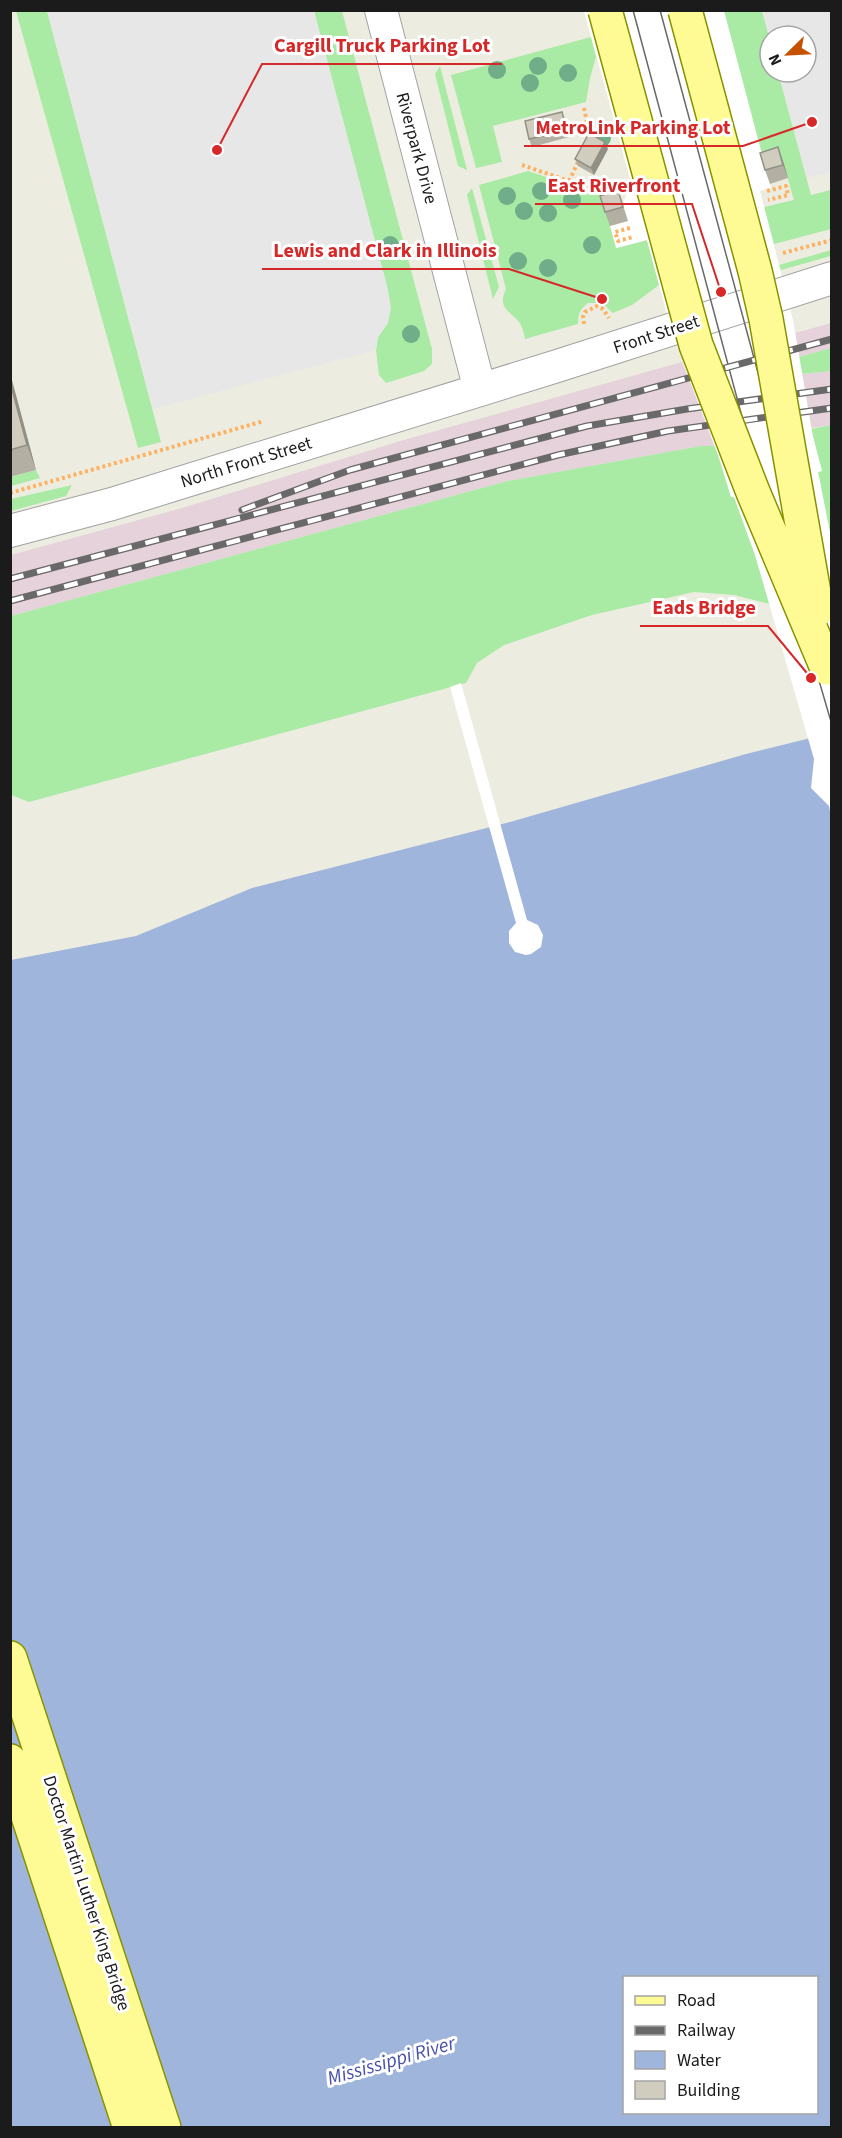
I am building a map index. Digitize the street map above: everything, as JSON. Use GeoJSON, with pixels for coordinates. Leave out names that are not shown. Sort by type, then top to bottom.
{"type":"FeatureCollection","features":[{"type":"Feature","properties":{"kind":"main road"},"geometry":{"type":"LineString","coordinates":[[605,10],[696,345],[753,492],[829,676]]}},
{"type":"Feature","properties":{"kind":"main road"},"geometry":{"type":"LineString","coordinates":[[685,10],[766,319],[829,676]]}},
{"type":"Feature","properties":{"kind":"main road","name":"Doctor Martin Luther King Bridge"},"geometry":{"type":"LineString","coordinates":[[10,1658],[164,2127]]}},
{"type":"Feature","properties":{"kind":"main road","name":"Doctor Martin Luther King Bridge"},"geometry":{"type":"LineString","coordinates":[[10,1761],[130,2127]]}},
{"type":"Feature","properties":{"kind":"street","name":"Riverpark Drive"},"geometry":{"type":"LineString","coordinates":[[381,10],[480,390]]}},
{"type":"Feature","properties":{"kind":"street","name":"Front Street"},"geometry":{"type":"LineString","coordinates":[[480,390],[831,278]]}},
{"type":"Feature","properties":{"kind":"street","name":"North Front Street"},"geometry":{"type":"LineString","coordinates":[[10,531],[112,504],[480,390]]}},
{"type":"Feature","properties":{"kind":"path"},"geometry":{"type":"LineString","coordinates":[[584,108],[590,135],[586,144]]}},
{"type":"Feature","properties":{"kind":"path"},"geometry":{"type":"LineString","coordinates":[[569,181],[582,153]]}},
{"type":"Feature","properties":{"kind":"path"},"geometry":{"type":"LineString","coordinates":[[522,165],[613,196]]}},
{"type":"Feature","properties":{"kind":"path"},"geometry":{"type":"LineString","coordinates":[[762,192],[786,186],[788,195],[764,201]]}},
{"type":"Feature","properties":{"kind":"path"},"geometry":{"type":"LineString","coordinates":[[618,241],[615,232],[632,227]]}},
{"type":"Feature","properties":{"kind":"path"},"geometry":{"type":"LineString","coordinates":[[777,254],[831,240]]}},
{"type":"Feature","properties":{"kind":"path"},"geometry":{"type":"LineString","coordinates":[[585,329],[583,317],[585,312],[597,306],[603,309],[610,322]]}},
{"type":"Feature","properties":{"kind":"path"},"geometry":{"type":"LineString","coordinates":[[10,493],[162,449]]}},
{"type":"Feature","properties":{"kind":"shaded area"},"geometry":{"type":"Polygon","coordinates":[[[47,11],[314,11],[388,290],[391,308],[388,323],[378,337],[376,350],[153,409],[47,11]]]}},
{"type":"Feature","properties":{"kind":"shaded area"},"geometry":{"type":"Polygon","coordinates":[[[762,11],[831,11],[831,172],[807,178],[781,84],[818,84],[818,24],[766,24],[762,11]]]}},
{"type":"Feature","properties":{"kind":"shaded area"},"geometry":{"type":"Polygon","coordinates":[[[831,323],[831,348],[799,357],[795,333],[831,323]]]}},
{"type":"Feature","properties":{"kind":"shaded area"},"geometry":{"type":"Polygon","coordinates":[[[682,362],[715,446],[701,446],[508,481],[11,616],[11,555],[182,508],[407,439],[682,362]]]}},
{"type":"Feature","properties":{"kind":"shaded area"},"geometry":{"type":"Polygon","coordinates":[[[831,371],[831,425],[811,428],[802,374],[831,371]]]}},
{"type":"Feature","properties":{"kind":"green space"},"geometry":{"type":"Polygon","coordinates":[[[16,11],[47,11],[161,442],[138,448],[16,11]]]}},
{"type":"Feature","properties":{"kind":"green space"},"geometry":{"type":"Polygon","coordinates":[[[314,11],[342,11],[432,349],[432,364],[424,371],[386,383],[379,375],[376,350],[378,337],[388,323],[388,290],[314,11]]]}},
{"type":"Feature","properties":{"kind":"green space"},"geometry":{"type":"Polygon","coordinates":[[[724,11],[762,11],[766,24],[758,24],[758,84],[781,84],[811,195],[831,190],[831,229],[774,244],[764,207],[794,200],[783,162],[765,167],[724,11]]]}},
{"type":"Feature","properties":{"kind":"green space"},"geometry":{"type":"Polygon","coordinates":[[[591,37],[596,57],[586,102],[493,126],[502,162],[476,168],[451,75],[591,37]]]}},
{"type":"Feature","properties":{"kind":"green space"},"geometry":{"type":"Polygon","coordinates":[[[440,66],[467,170],[458,166],[435,74],[440,66]]]}},
{"type":"Feature","properties":{"kind":"green space"},"geometry":{"type":"Polygon","coordinates":[[[528,171],[614,199],[606,209],[617,248],[647,240],[659,285],[632,305],[613,313],[602,303],[588,303],[580,312],[578,324],[525,339],[518,320],[504,306],[503,296],[506,289],[479,185],[528,171]]]}},
{"type":"Feature","properties":{"kind":"green space"},"geometry":{"type":"Polygon","coordinates":[[[472,188],[499,287],[493,299],[467,195],[472,188]]]}},
{"type":"Feature","properties":{"kind":"green space"},"geometry":{"type":"Polygon","coordinates":[[[831,250],[831,256],[781,270],[779,265],[831,250]]]}},
{"type":"Feature","properties":{"kind":"green space"},"geometry":{"type":"Polygon","coordinates":[[[831,348],[831,371],[802,374],[799,357],[831,348]]]}},
{"type":"Feature","properties":{"kind":"green space"},"geometry":{"type":"Polygon","coordinates":[[[831,425],[831,538],[818,472],[822,471],[811,429],[831,425]]]}},
{"type":"Feature","properties":{"kind":"green space"},"geometry":{"type":"Polygon","coordinates":[[[701,446],[715,446],[731,497],[734,496],[755,555],[770,604],[734,595],[694,592],[592,615],[504,645],[477,663],[466,683],[29,802],[11,795],[11,616],[508,481],[701,446]]]}},
{"type":"Feature","properties":{"kind":"green space"},"geometry":{"type":"Polygon","coordinates":[[[36,470],[40,478],[11,486],[11,477],[36,470]]]}},
{"type":"Feature","properties":{"kind":"green space"},"geometry":{"type":"Polygon","coordinates":[[[72,485],[66,496],[11,511],[11,499],[72,485]]]}},
{"type":"Feature","properties":{"kind":"water","name":"Mississippi River"},"geometry":{"type":"Polygon","coordinates":[[[831,733],[831,2127],[11,2128],[11,960],[136,936],[252,888],[510,822],[746,754],[831,733]]]}},
{"type":"Feature","properties":{"kind":"pier"},"geometry":{"type":"Polygon","coordinates":[[[584,11],[724,11],[771,188],[760,191],[793,320],[813,437],[822,471],[818,472],[831,538],[831,817],[829,806],[811,788],[814,759],[755,555],[734,497],[731,497],[721,463],[672,333],[647,240],[616,248],[610,226],[628,221],[623,204],[631,182],[584,11]]]}},
{"type":"Feature","properties":{"kind":"pier"},"geometry":{"type":"Polygon","coordinates":[[[461,683],[527,920],[538,925],[543,935],[541,947],[531,954],[515,952],[509,943],[509,931],[516,923],[450,687],[461,683]]]}},
{"type":"Feature","properties":{"kind":"building"},"geometry":{"type":"Polygon","coordinates":[[[562,112],[567,130],[529,139],[525,121],[562,112]]]}},
{"type":"Feature","properties":{"kind":"building"},"geometry":{"type":"Polygon","coordinates":[[[589,133],[605,142],[591,168],[575,159],[589,133]]]}},
{"type":"Feature","properties":{"kind":"building"},"geometry":{"type":"Polygon","coordinates":[[[778,147],[783,165],[765,170],[760,153],[778,147]]]}},
{"type":"Feature","properties":{"kind":"building"},"geometry":{"type":"Polygon","coordinates":[[[618,190],[623,207],[605,212],[600,196],[618,190]]]}},
{"type":"Feature","properties":{"kind":"building"},"geometry":{"type":"Polygon","coordinates":[[[10,382],[27,445],[10,450],[10,382]]]}},
{"type":"Feature","properties":{"kind":"tram line"},"geometry":{"type":"LineString","coordinates":[[633,10],[745,428],[832,725]]}},
{"type":"Feature","properties":{"kind":"tram line"},"geometry":{"type":"LineString","coordinates":[[660,10],[761,384],[832,625]]}},
{"type":"Feature","properties":{"kind":"railway"},"geometry":{"type":"LineString","coordinates":[[242,510],[350,470],[832,339]]}},
{"type":"Feature","properties":{"kind":"railway"},"geometry":{"type":"LineString","coordinates":[[10,579],[587,426],[687,409],[832,389]]}},
{"type":"Feature","properties":{"kind":"railway"},"geometry":{"type":"LineString","coordinates":[[10,601],[558,455],[668,431],[832,408]]}},
{"type":"Feature","properties":{"kind":"place","name":"MetroLink Parking Lot"},"geometry":{"type":"Point","coordinates":[812,122]}},
{"type":"Feature","properties":{"kind":"place","name":"Cargill Truck Parking Lot"},"geometry":{"type":"Point","coordinates":[217,150]}},
{"type":"Feature","properties":{"kind":"place","name":"East Riverfront"},"geometry":{"type":"Point","coordinates":[721,292]}},
{"type":"Feature","properties":{"kind":"place","name":"Lewis and Clark in Illinois"},"geometry":{"type":"Point","coordinates":[602,299]}},
{"type":"Feature","properties":{"kind":"place","name":"Eads Bridge"},"geometry":{"type":"Point","coordinates":[811,678]}}]}
